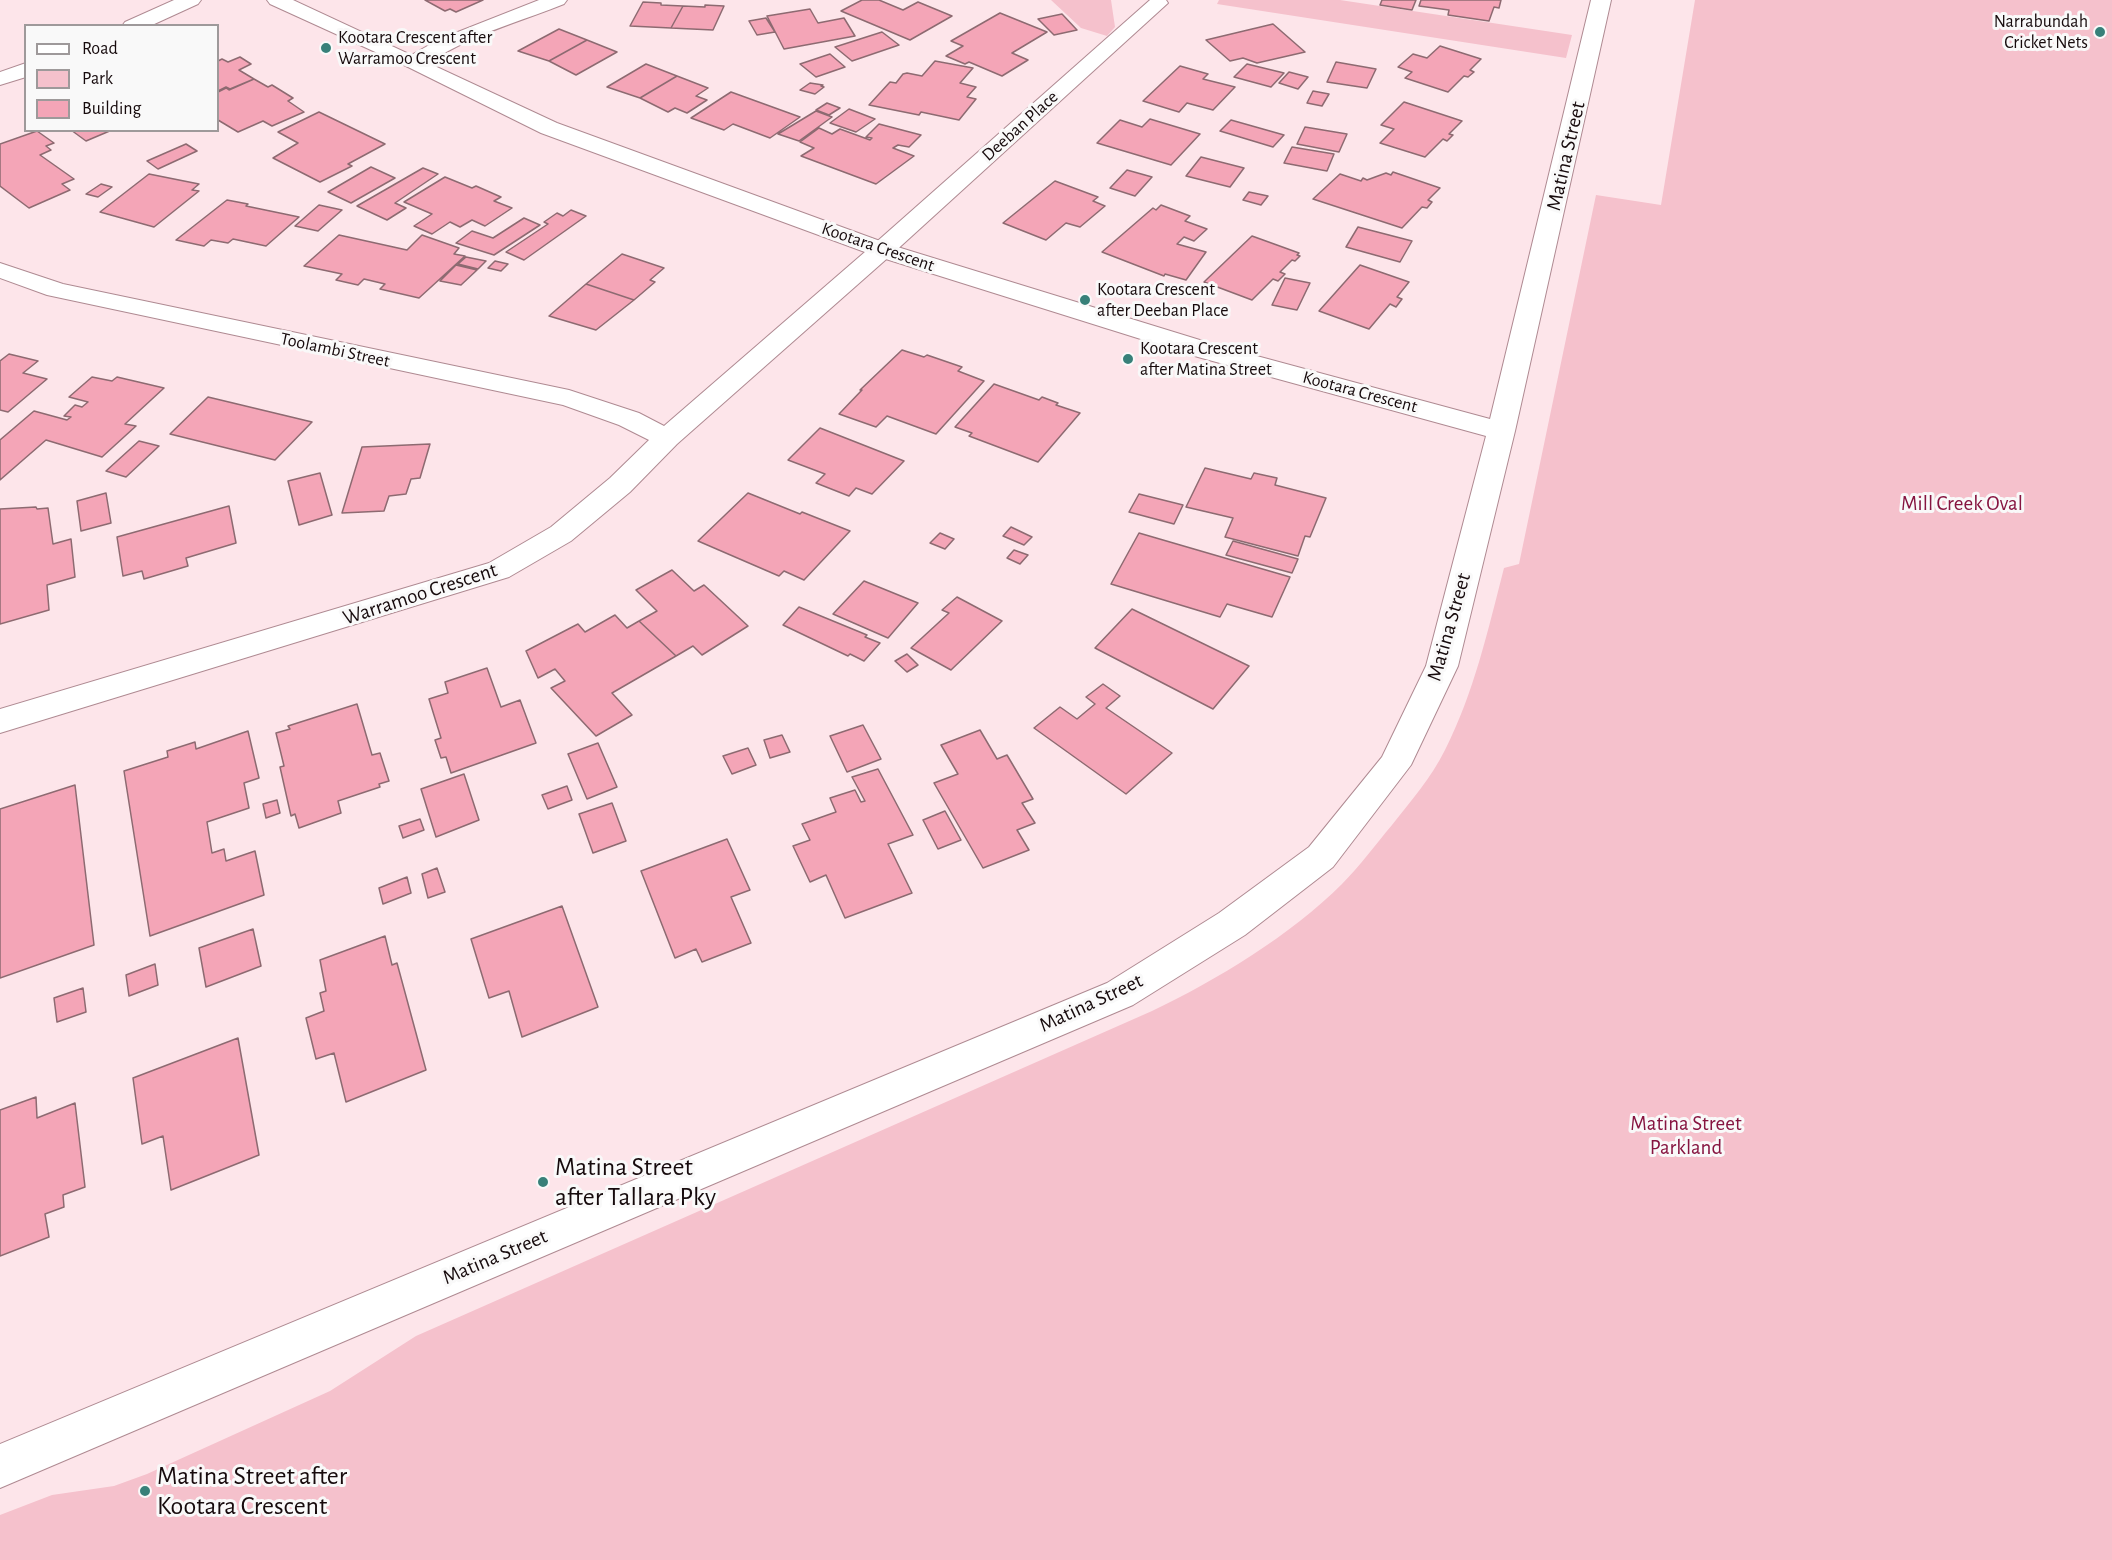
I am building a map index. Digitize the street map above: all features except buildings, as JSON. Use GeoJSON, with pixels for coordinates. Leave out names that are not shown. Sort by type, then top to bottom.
{"type":"FeatureCollection","features":[{"type":"Feature","properties":{"kind":"street"},"geometry":{"type":"LineString","coordinates":[[137,24],[191,0]]}},
{"type":"Feature","properties":{"kind":"street","name":"Kootara Crescent"},"geometry":{"type":"LineString","coordinates":[[277,0],[413,62],[549,128],[882,250],[1207,351],[1501,431]]}},
{"type":"Feature","properties":{"kind":"street"},"geometry":{"type":"LineString","coordinates":[[413,62],[447,43],[557,0]]}},
{"type":"Feature","properties":{"kind":"street","name":"Matina Street"},"geometry":{"type":"LineString","coordinates":[[0,1466],[1120,994],[1232,924],[1321,857],[1395,765],[1442,666],[1501,431],[1601,0]]}},
{"type":"Feature","properties":{"kind":"street","name":"Deeban Place"},"geometry":{"type":"LineString","coordinates":[[882,250],[1158,3]]}},
{"type":"Feature","properties":{"kind":"street"},"geometry":{"type":"LineString","coordinates":[[0,79],[24,70]]}},
{"type":"Feature","properties":{"kind":"street","name":"Warramoo Crescent"},"geometry":{"type":"LineString","coordinates":[[0,722],[499,570],[561,534],[620,485],[667,438],[882,250]]}},
{"type":"Feature","properties":{"kind":"street","name":"Toolambi Street"},"geometry":{"type":"LineString","coordinates":[[0,270],[56,290],[148,311],[569,398],[628,419],[667,438]]}},
{"type":"Feature","properties":{"kind":"green space"},"geometry":{"type":"Polygon","coordinates":[[[1051,0],[1111,0],[1115,27],[1107,36],[1081,28],[1051,0]]]}},
{"type":"Feature","properties":{"kind":"green space"},"geometry":{"type":"Polygon","coordinates":[[[1219,0],[1340,0],[1572,35],[1566,58],[1217,4],[1219,0]]]}},
{"type":"Feature","properties":{"kind":"green space","name":"Matina Street Parkland"},"geometry":{"type":"Polygon","coordinates":[[[1695,0],[2112,0],[2112,1560],[0,1560],[0,1515],[52,1495],[114,1486],[147,1474],[330,1391],[416,1336],[1152,1011],[1227,971],[1277,938],[1322,903],[1355,870],[1427,780],[1455,728],[1479,661],[1504,568],[1519,564],[1596,195],[1661,205],[1695,0]]]}},
{"type":"Feature","properties":{"kind":"place","name":"Narrabundah Cricket Nets"},"geometry":{"type":"Point","coordinates":[2100,32]}},
{"type":"Feature","properties":{"kind":"place","name":"Kootara Crescent after Warramoo Crescent"},"geometry":{"type":"Point","coordinates":[326,48]}},
{"type":"Feature","properties":{"kind":"place","name":"Kootara Crescent after Deeban Place"},"geometry":{"type":"Point","coordinates":[1085,300]}},
{"type":"Feature","properties":{"kind":"place","name":"Kootara Crescent after Matina Street"},"geometry":{"type":"Point","coordinates":[1128,359]}},
{"type":"Feature","properties":{"kind":"place","name":"Matina Street after Tallara Pky"},"geometry":{"type":"Point","coordinates":[543,1182]}},
{"type":"Feature","properties":{"kind":"place","name":"Matina Street after Kootara Crescent"},"geometry":{"type":"Point","coordinates":[145,1491]}},
{"type":"Feature","properties":{"kind":"park label","name":"Mill Creek Oval"},"geometry":{"type":"Point","coordinates":[1962,504]}}]}
